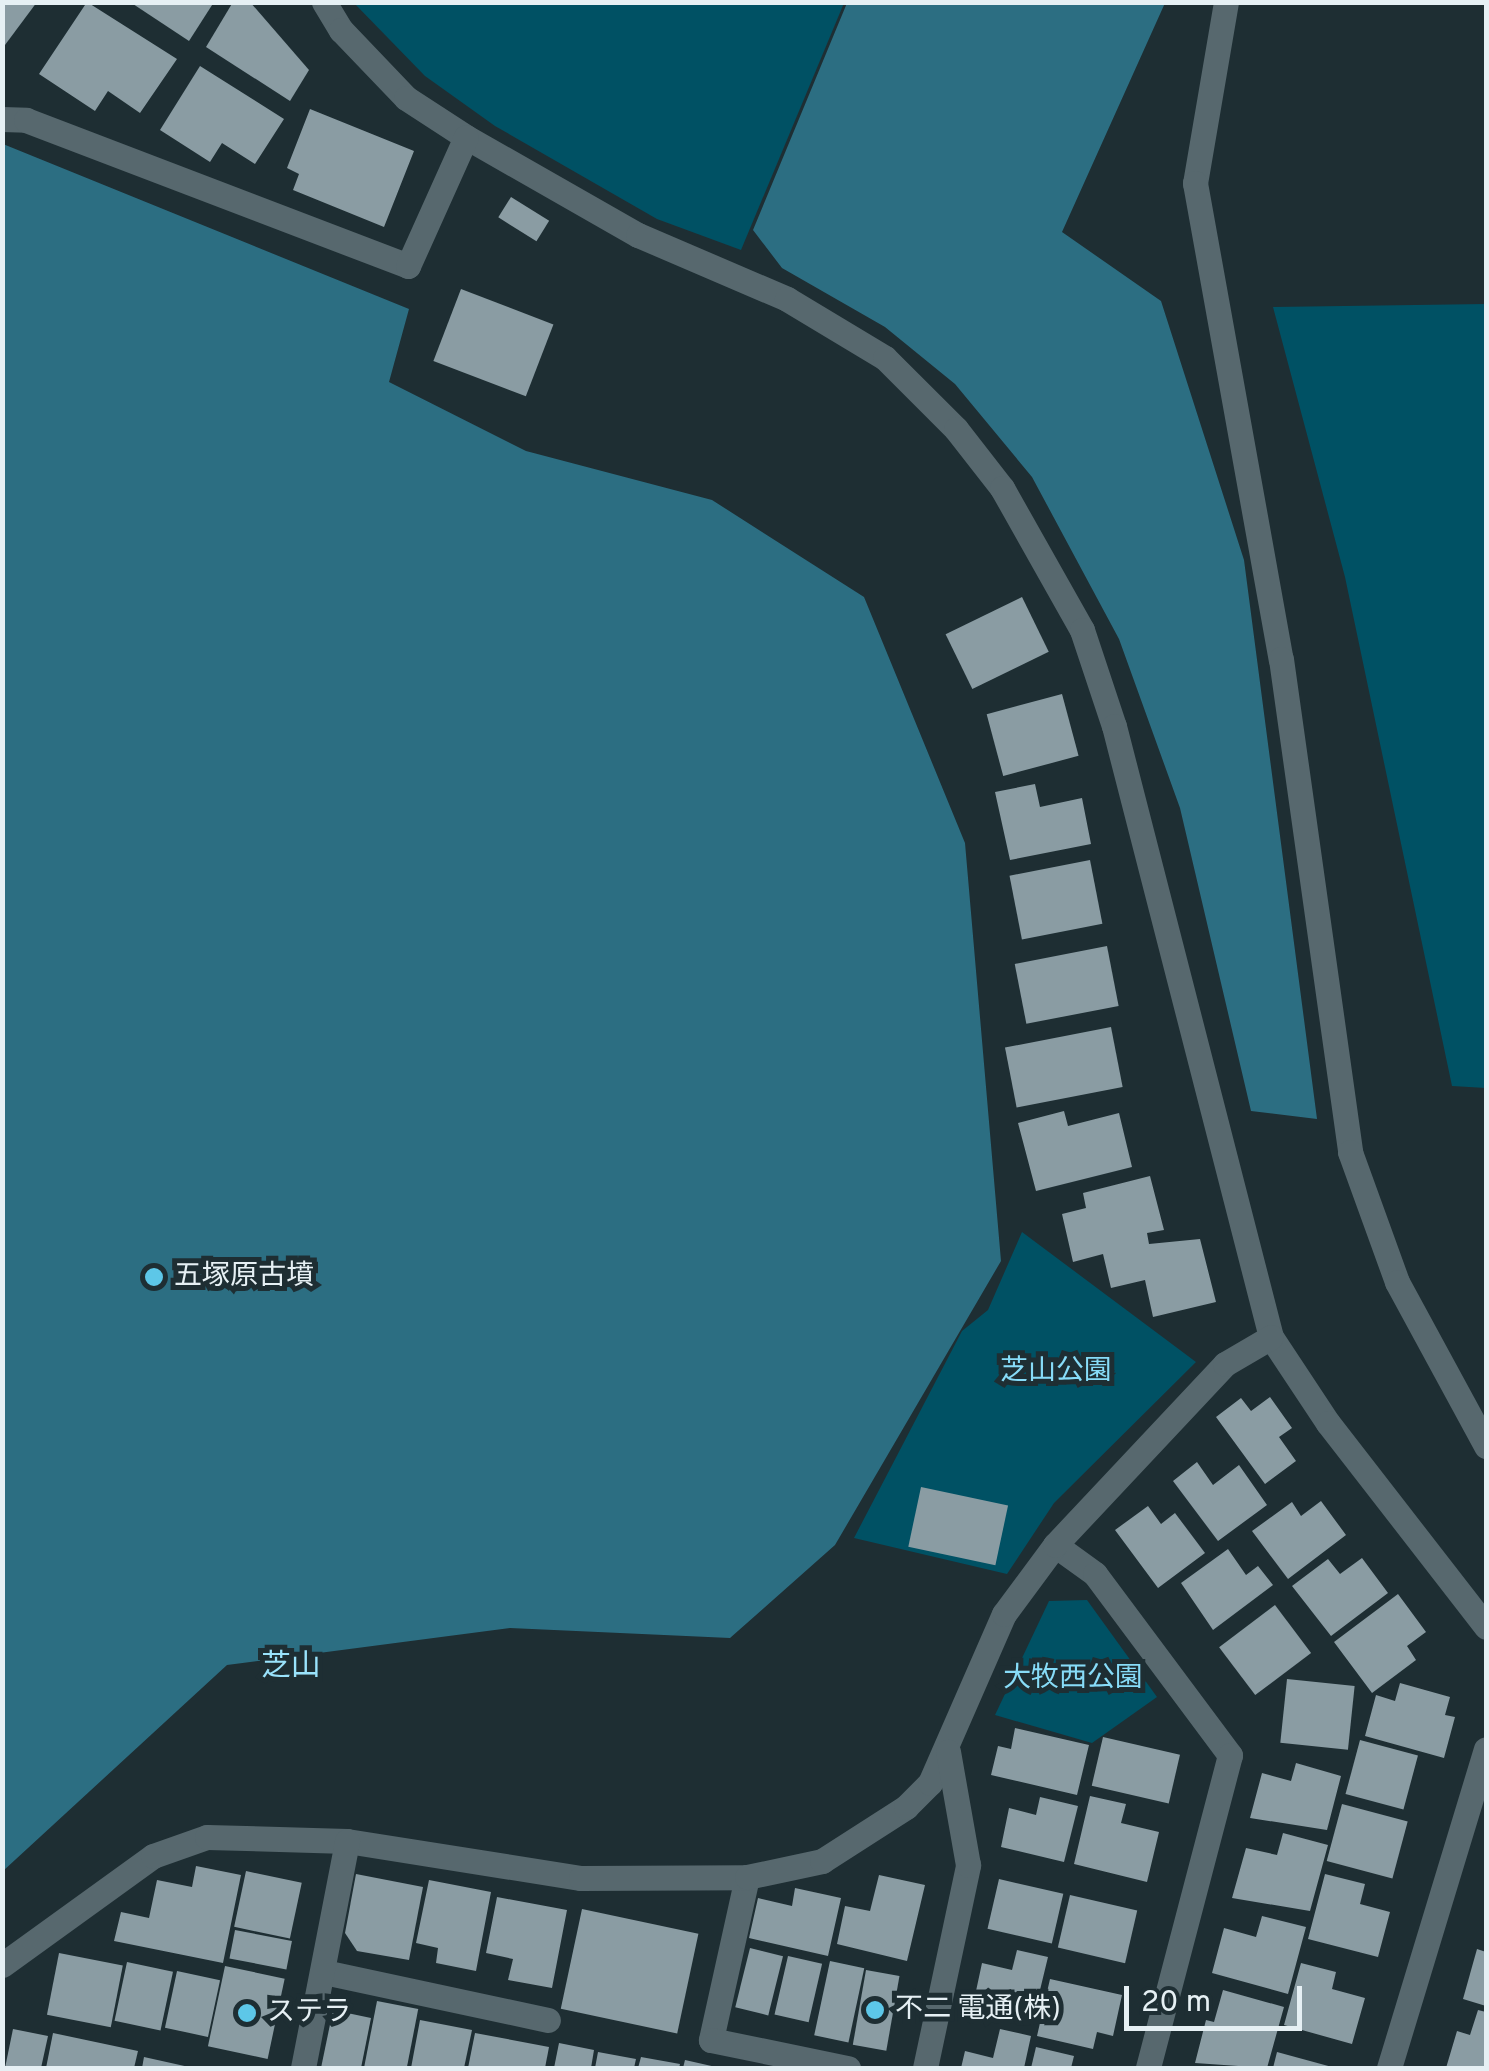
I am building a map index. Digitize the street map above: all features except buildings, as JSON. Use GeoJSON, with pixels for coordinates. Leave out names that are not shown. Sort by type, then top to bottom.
{"type":"FeatureCollection","features":[{"type":"Feature","properties":{"kind":"street"},"geometry":{"type":"LineString","coordinates":[[324,2],[341,30],[406,98],[466,137],[638,235],[787,299],[885,358],[956,429],[1002,488],[1082,630],[1114,726],[1271,1337],[1328,1424],[1486,1627]]}},
{"type":"Feature","properties":{"kind":"street"},"geometry":{"type":"LineString","coordinates":[[1226,2],[1196,183],[1281,659],[1350,1152],[1397,1282],[1486,1446]]}},
{"type":"Feature","properties":{"kind":"street"},"geometry":{"type":"LineString","coordinates":[[2,119],[26,120],[408,266],[466,137]]}},
{"type":"Feature","properties":{"kind":"street"},"geometry":{"type":"LineString","coordinates":[[2,1965],[153,1856],[207,1837],[347,1842],[580,1878],[746,1877],[822,1861],[863,1838],[918,1795],[948,1752],[1004,1614],[1055,1545],[1224,1364],[1271,1337]]}},
{"type":"Feature","properties":{"kind":"street"},"geometry":{"type":"LineString","coordinates":[[1055,1545],[1095,1574],[1230,1755],[1148,2068]]}},
{"type":"Feature","properties":{"kind":"street"},"geometry":{"type":"LineString","coordinates":[[1390,2068],[1486,1749]]}},
{"type":"Feature","properties":{"kind":"street"},"geometry":{"type":"LineString","coordinates":[[925,2068],[968,1866],[948,1752]]}},
{"type":"Feature","properties":{"kind":"street"},"geometry":{"type":"LineString","coordinates":[[303,2068],[347,1842]]}},
{"type":"Feature","properties":{"kind":"street"},"geometry":{"type":"LineString","coordinates":[[746,1877],[711,2040],[848,2068]]}},
{"type":"Feature","properties":{"kind":"street"},"geometry":{"type":"LineString","coordinates":[[324,1972],[548,2020]]}},
{"type":"Feature","properties":{"kind":"green space"},"geometry":{"type":"Polygon","coordinates":[[[354,3],[844,3],[741,250],[657,219],[495,126],[425,76],[354,3]]]}},
{"type":"Feature","properties":{"kind":"green space"},"geometry":{"type":"Polygon","coordinates":[[[1486,304],[1486,1088],[1452,1086],[1345,577],[1273,307],[1486,304]]]}},
{"type":"Feature","properties":{"kind":"green space","name":"芝山公園"},"geometry":{"type":"Polygon","coordinates":[[[1022,1232],[1196,1362],[1054,1503],[1007,1574],[854,1538],[962,1331],[988,1310],[1022,1232]]]}},
{"type":"Feature","properties":{"kind":"green space","name":"大牧西公園"},"geometry":{"type":"Polygon","coordinates":[[[1087,1600],[1157,1697],[1092,1743],[995,1715],[1049,1601],[1087,1600]]]}},
{"type":"Feature","properties":{"kind":"shaded area"},"geometry":{"type":"Polygon","coordinates":[[[847,3],[1165,3],[1062,232],[1161,301],[1244,560],[1317,1119],[1251,1111],[1180,808],[1119,639],[1032,477],[955,384],[885,327],[782,268],[753,230],[847,3]]]}},
{"type":"Feature","properties":{"kind":"shaded area"},"geometry":{"type":"Polygon","coordinates":[[[3,144],[409,309],[389,382],[526,451],[712,500],[864,597],[965,843],[1001,1261],[835,1545],[730,1638],[510,1628],[227,1665],[3,1871],[3,144]]]}},
{"type":"Feature","properties":{"kind":"place","name":"五塚原古墳"},"geometry":{"type":"Point","coordinates":[154,1277]}},
{"type":"Feature","properties":{"kind":"place","name":"不二 電通(株)"},"geometry":{"type":"Point","coordinates":[875,2010]}},
{"type":"Feature","properties":{"kind":"place","name":"ステラ"},"geometry":{"type":"Point","coordinates":[247,2013]}},
{"type":"Feature","properties":{"kind":"district","name":"芝山"},"geometry":{"type":"Point","coordinates":[291,1668]}}]}
